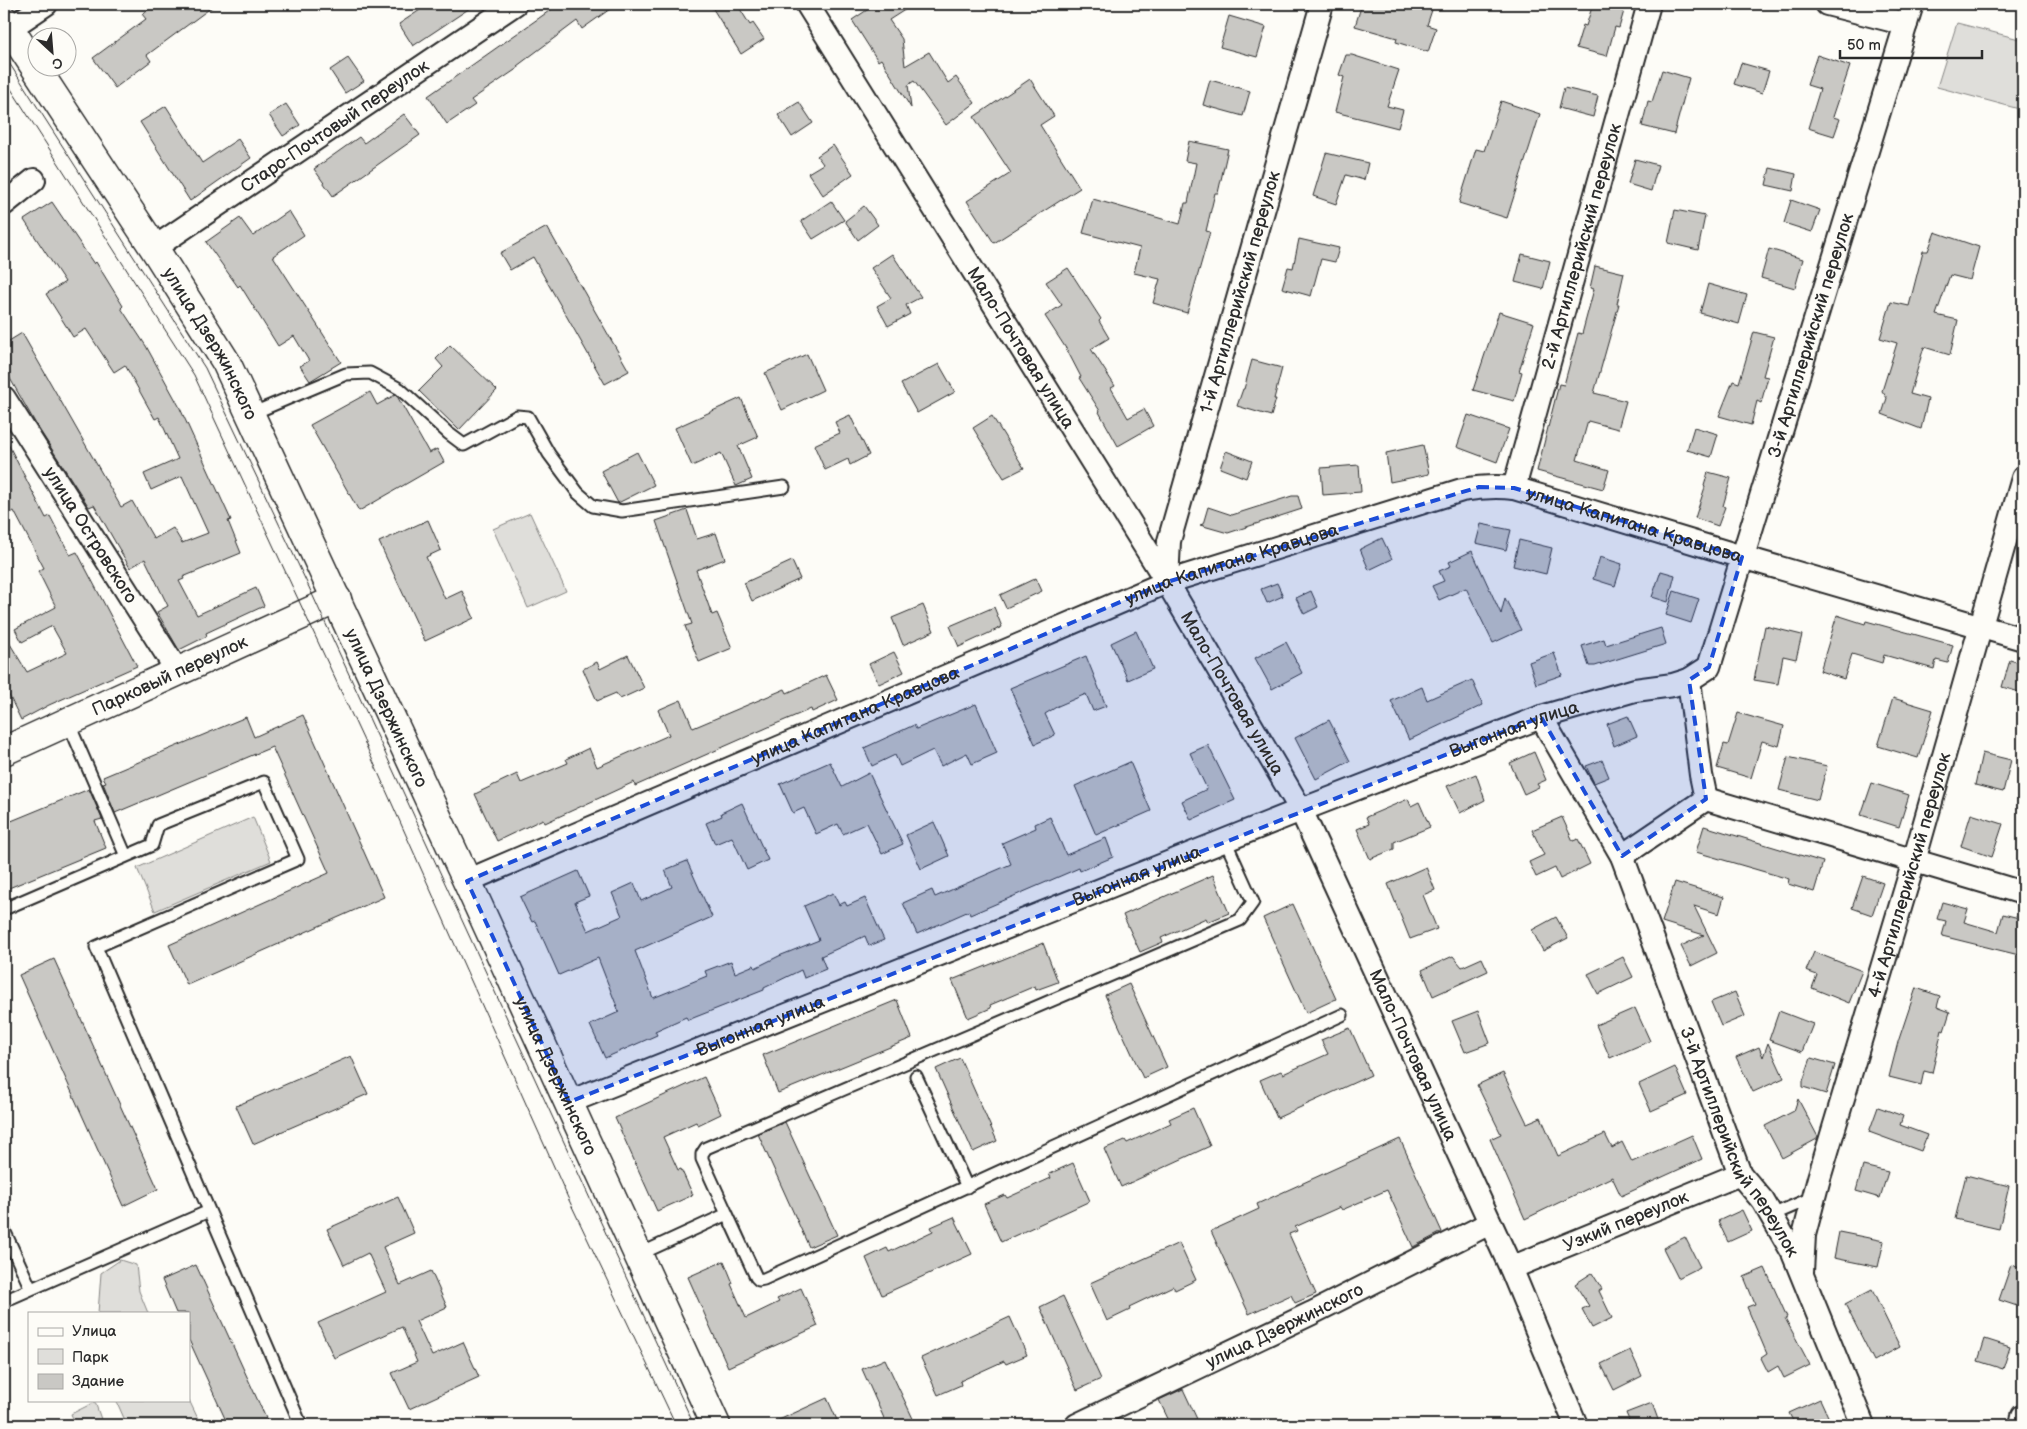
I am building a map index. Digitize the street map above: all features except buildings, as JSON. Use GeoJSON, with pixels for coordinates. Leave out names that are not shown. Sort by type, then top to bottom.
{"type":"FeatureCollection","features":[{"type":"Feature","properties":{"kind":"main road","name":"улица Дзержинского"},"geometry":{"type":"LineString","coordinates":[[7,24],[154,248],[226,362],[569,1102],[716,1425]]}},
{"type":"Feature","properties":{"kind":"main road","name":"Парковый переулок"},"geometry":{"type":"LineString","coordinates":[[6,746],[68,722],[337,599]]}},
{"type":"Feature","properties":{"kind":"street"},"geometry":{"type":"LineString","coordinates":[[7,24],[46,4]]}},
{"type":"Feature","properties":{"kind":"street","name":"Старо-Почтовый переулок"},"geometry":{"type":"LineString","coordinates":[[154,248],[515,4]]}},
{"type":"Feature","properties":{"kind":"street","name":"Мало-Почтовая улица"},"geometry":{"type":"LineString","coordinates":[[807,4],[1167,582],[1300,810],[1511,1268],[1576,1425]]}},
{"type":"Feature","properties":{"kind":"street","name":"1-й Артиллерийский переулок"},"geometry":{"type":"LineString","coordinates":[[1167,582],[1169,541],[1322,4]]}},
{"type":"Feature","properties":{"kind":"street","name":"2-й Артиллерийский переулок"},"geometry":{"type":"LineString","coordinates":[[1514,488],[1649,4]]}},
{"type":"Feature","properties":{"kind":"street"},"geometry":{"type":"LineString","coordinates":[[1827,4],[1909,14]]}},
{"type":"Feature","properties":{"kind":"street","name":"3-й Артиллерийский переулок"},"geometry":{"type":"LineString","coordinates":[[1709,667],[1909,14]]}},
{"type":"Feature","properties":{"kind":"street"},"geometry":{"type":"LineString","coordinates":[[4,204],[34,180]]}},
{"type":"Feature","properties":{"kind":"street","name":"улица Островского"},"geometry":{"type":"LineString","coordinates":[[4,398],[178,672]]}},
{"type":"Feature","properties":{"kind":"street","name":"4-й Артиллерийский переулок"},"geometry":{"type":"LineString","coordinates":[[1802,1272],[1804,1235],[1814,1197],[1914,861],[2023,478]]}},
{"type":"Feature","properties":{"kind":"street","name":"улица Капитана Кравцова"},"geometry":{"type":"LineString","coordinates":[[467,881],[1167,582],[1462,490],[1495,486],[1514,488],[2023,639]]}},
{"type":"Feature","properties":{"kind":"street","name":"Выгонная улица"},"geometry":{"type":"LineString","coordinates":[[569,1102],[1300,810],[1541,717],[1635,690],[1673,685],[1689,680],[1709,667]]}},
{"type":"Feature","properties":{"kind":"street"},"geometry":{"type":"LineString","coordinates":[[1689,680],[1701,776],[1706,800]]}},
{"type":"Feature","properties":{"kind":"street","name":"3-й Артиллерийский переулок"},"geometry":{"type":"LineString","coordinates":[[1541,717],[1622,856],[1740,1174],[1763,1201],[1802,1272],[1863,1425]]}},
{"type":"Feature","properties":{"kind":"street"},"geometry":{"type":"LineString","coordinates":[[1706,800],[2023,894]]}},
{"type":"Feature","properties":{"kind":"street"},"geometry":{"type":"LineString","coordinates":[[1622,856],[1706,800]]}},
{"type":"Feature","properties":{"kind":"street","name":"Узкий переулок"},"geometry":{"type":"LineString","coordinates":[[1511,1268],[1740,1174]]}},
{"type":"Feature","properties":{"kind":"street","name":"улица Дзержинского"},"geometry":{"type":"LineString","coordinates":[[1077,1425],[1312,1313],[1490,1223]]}},
{"type":"Feature","properties":{"kind":"street"},"geometry":{"type":"LineString","coordinates":[[2021,1425],[2023,1416]]}},
{"type":"Feature","properties":{"kind":"lane"},"geometry":{"type":"LineString","coordinates":[[251,414],[346,374],[370,373],[400,389],[448,433],[464,445],[517,416],[528,417],[548,454],[578,493],[593,506],[622,511],[784,487]]}},
{"type":"Feature","properties":{"kind":"lane"},"geometry":{"type":"LineString","coordinates":[[68,722],[126,856]]}},
{"type":"Feature","properties":{"kind":"lane"},"geometry":{"type":"LineString","coordinates":[[4,909],[152,845],[158,825],[264,782],[298,859],[96,947],[301,1425]]}},
{"type":"Feature","properties":{"kind":"lane"},"geometry":{"type":"LineString","coordinates":[[1225,840],[1253,902],[1240,920],[706,1148],[702,1154],[702,1159],[756,1277],[759,1280],[1342,1015]]}},
{"type":"Feature","properties":{"kind":"lane"},"geometry":{"type":"LineString","coordinates":[[916,1076],[966,1187]]}},
{"type":"Feature","properties":{"kind":"lane"},"geometry":{"type":"LineString","coordinates":[[1772,1216],[1814,1197]]}},
{"type":"Feature","properties":{"kind":"lane"},"geometry":{"type":"LineString","coordinates":[[4,1300],[209,1211]]}},
{"type":"Feature","properties":{"kind":"lane"},"geometry":{"type":"LineString","coordinates":[[638,1255],[727,1214]]}},
{"type":"Feature","properties":{"kind":"lane"},"geometry":{"type":"LineString","coordinates":[[4,1230],[31,1289]]}},
{"type":"Feature","properties":{"kind":"highlighted area"},"geometry":{"type":"Polygon","coordinates":[[[1479,487],[1514,488],[1742,557],[1709,667],[1689,680],[1706,799],[1622,856],[1541,717],[569,1102],[467,881],[1167,582],[1479,487]]]}},
{"type":"Feature","properties":{"kind":"green space"},"geometry":{"type":"Polygon","coordinates":[[[1957,23],[2023,40],[2023,110],[1937,87],[1957,23]]]}},
{"type":"Feature","properties":{"kind":"green space"},"geometry":{"type":"Polygon","coordinates":[[[530,513],[566,591],[528,608],[493,529],[530,513]]]}},
{"type":"Feature","properties":{"kind":"green space"},"geometry":{"type":"Polygon","coordinates":[[[253,817],[271,861],[155,911],[137,868],[253,817]]]}},
{"type":"Feature","properties":{"kind":"green space"},"geometry":{"type":"Polygon","coordinates":[[[120,1260],[136,1265],[139,1291],[148,1312],[98,1312],[101,1273],[120,1260]]]}},
{"type":"Feature","properties":{"kind":"green space"},"geometry":{"type":"Polygon","coordinates":[[[95,1402],[103,1425],[76,1425],[71,1414],[95,1402]]]}},
{"type":"Feature","properties":{"kind":"green space"},"geometry":{"type":"Polygon","coordinates":[[[117,1402],[190,1402],[201,1425],[127,1425],[117,1402]]]}},
{"type":"Feature","properties":{"kind":"tram line"},"geometry":{"type":"LineString","coordinates":[[4,55],[205,368],[307,583],[694,1425]]}},
{"type":"Feature","properties":{"kind":"tram line"},"geometry":{"type":"LineString","coordinates":[[4,78],[194,375],[364,741],[568,1198],[676,1425]]}}]}
